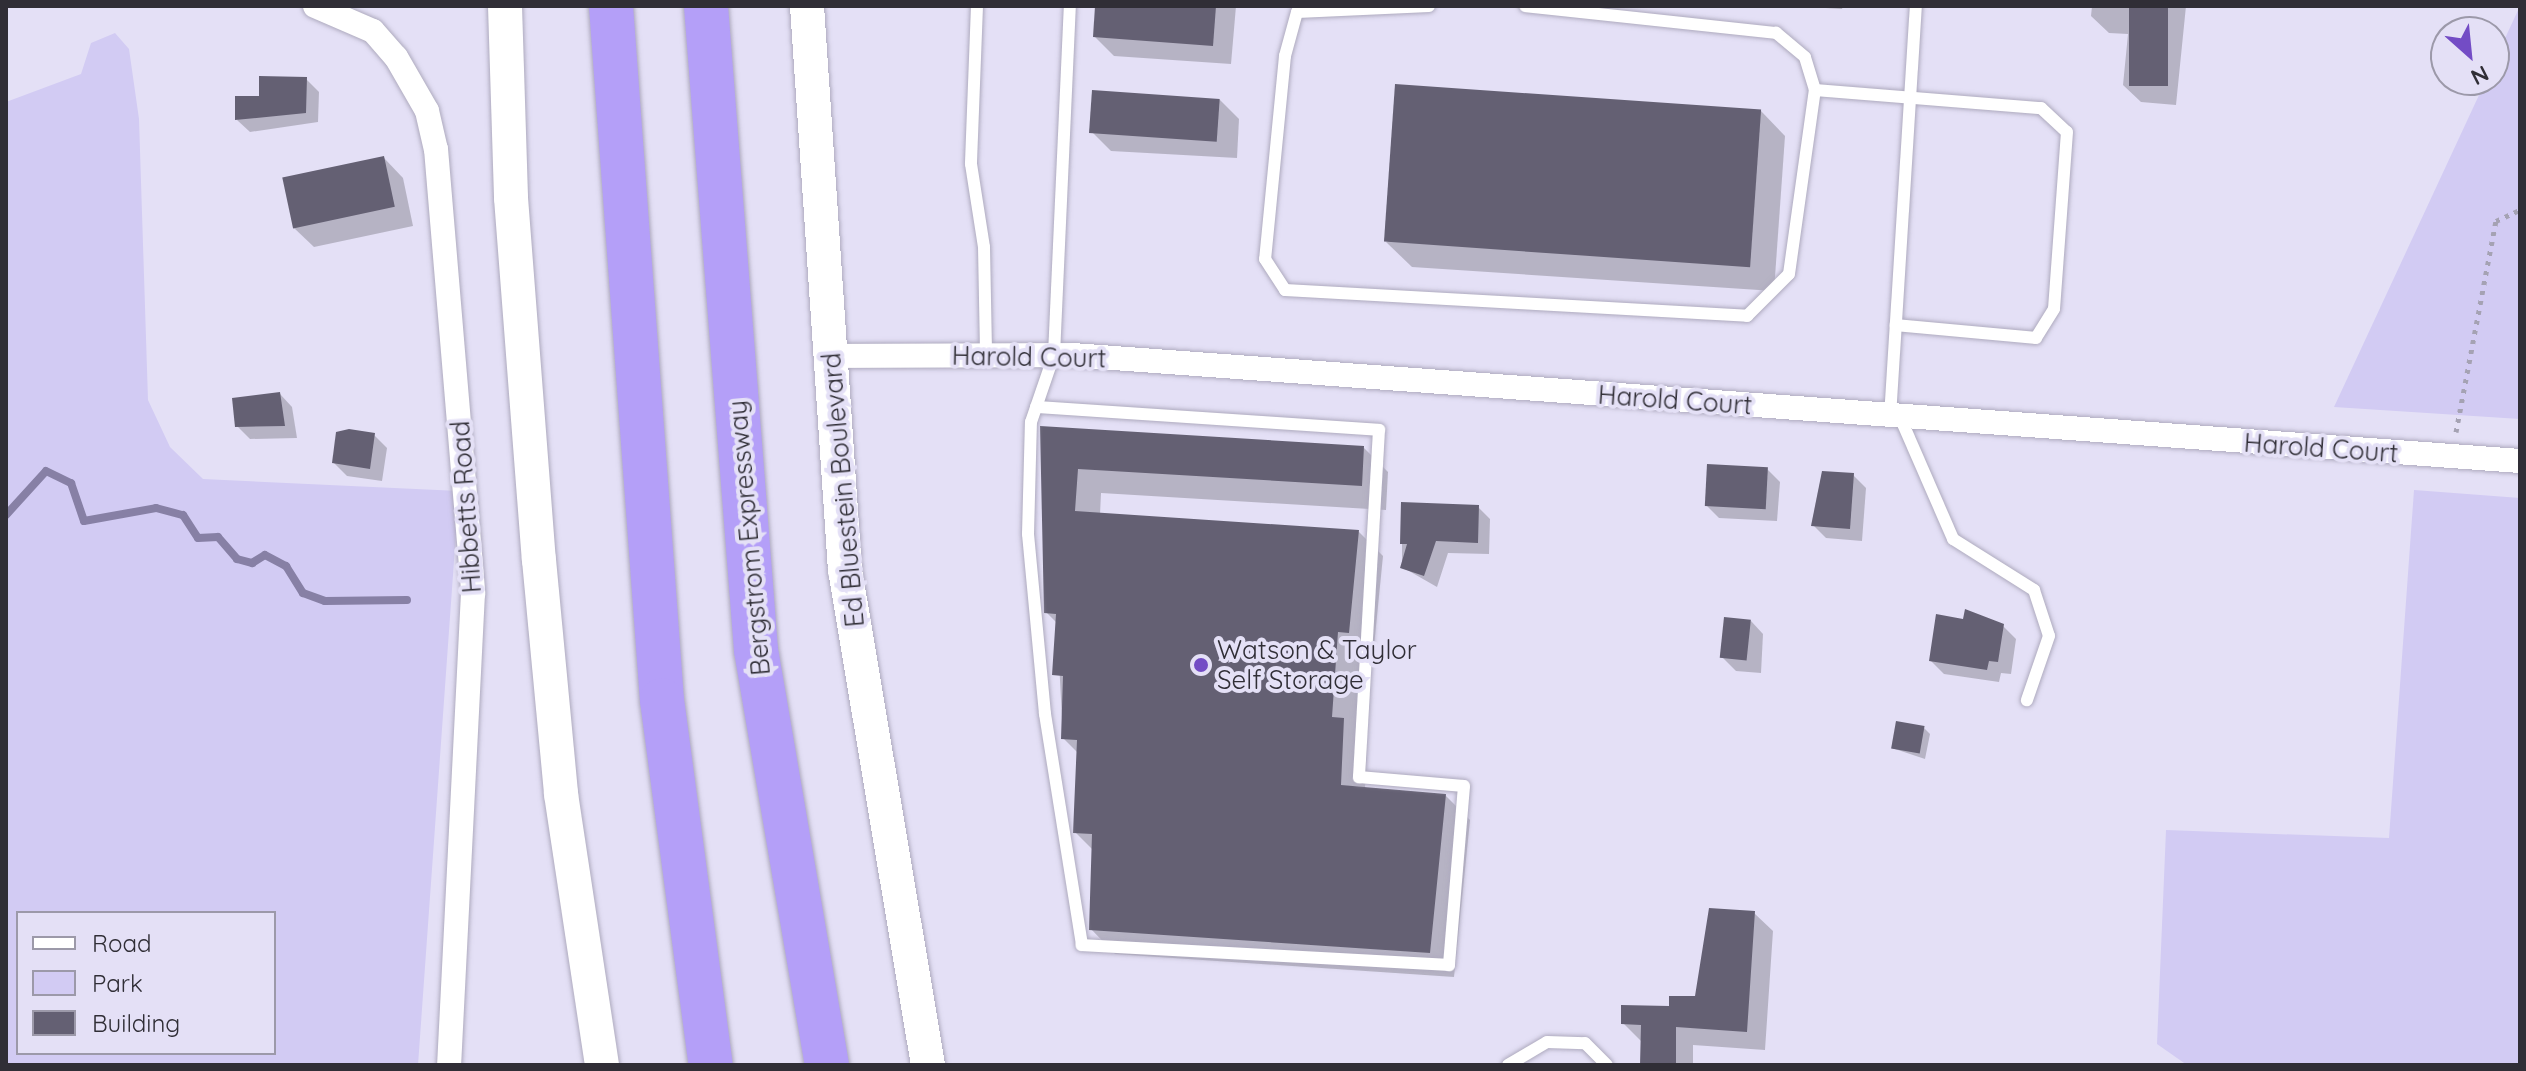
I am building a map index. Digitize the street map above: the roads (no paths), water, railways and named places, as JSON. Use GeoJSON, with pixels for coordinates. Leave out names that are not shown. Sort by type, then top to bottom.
{"type":"FeatureCollection","features":[{"type":"Feature","properties":{"kind":"highway"},"geometry":{"type":"LineString","coordinates":[[611,6],[662,700],[711,1065]]}},
{"type":"Feature","properties":{"kind":"highway","name":"Bergstrom Expressway"},"geometry":{"type":"LineString","coordinates":[[706,6],[756,650],[827,1065]]}},
{"type":"Feature","properties":{"kind":"main road"},"geometry":{"type":"LineString","coordinates":[[505,6],[511,198],[539,560],[561,794],[602,1065]]}},
{"type":"Feature","properties":{"kind":"main road","name":"Ed Bluestein Boulevard"},"geometry":{"type":"LineString","coordinates":[[807,6],[845,570],[928,1065]]}},
{"type":"Feature","properties":{"kind":"street","name":"Hibbetts Road"},"geometry":{"type":"LineString","coordinates":[[315,6],[373,31],[396,57],[427,111],[436,149],[473,593],[449,1065]]}},
{"type":"Feature","properties":{"kind":"street","name":"Harold Court"},"geometry":{"type":"LineString","coordinates":[[830,356],[1054,355],[2520,461]]}},
{"type":"Feature","properties":{"kind":"lane"},"geometry":{"type":"LineString","coordinates":[[977,6],[971,164],[984,247],[986,356]]}},
{"type":"Feature","properties":{"kind":"lane"},"geometry":{"type":"LineString","coordinates":[[1036,407],[1379,430],[1359,777],[1464,786],[1449,965],[1082,945],[1045,714],[1028,534],[1036,407],[1054,355],[1070,6]]}},
{"type":"Feature","properties":{"kind":"lane"},"geometry":{"type":"LineString","coordinates":[[1429,6],[1297,9],[1285,56],[1265,259],[1285,290],[1747,316],[1789,274],[1815,90],[1805,57],[1776,33],[1525,6]]}},
{"type":"Feature","properties":{"kind":"lane"},"geometry":{"type":"LineString","coordinates":[[1916,6],[1896,325],[1895,417],[1953,539],[2034,590],[2049,636],[2027,700]]}},
{"type":"Feature","properties":{"kind":"lane"},"geometry":{"type":"LineString","coordinates":[[1815,90],[2041,108],[2067,132],[2054,309],[2036,338],[1896,325]]}},
{"type":"Feature","properties":{"kind":"lane"},"geometry":{"type":"LineString","coordinates":[[1508,1065],[1547,1042],[1585,1043],[1607,1065]]}},
{"type":"Feature","properties":{"kind":"waterway"},"geometry":{"type":"LineString","coordinates":[[6,515],[46,471],[71,483],[84,521],[156,508],[183,515],[198,538],[218,537],[237,559],[252,563],[265,555],[286,566],[303,593],[325,601],[407,600]]}},
{"type":"Feature","properties":{"kind":"place","name":"Watson & Taylor Self Storage"},"geometry":{"type":"Point","coordinates":[1201,665]}}]}
